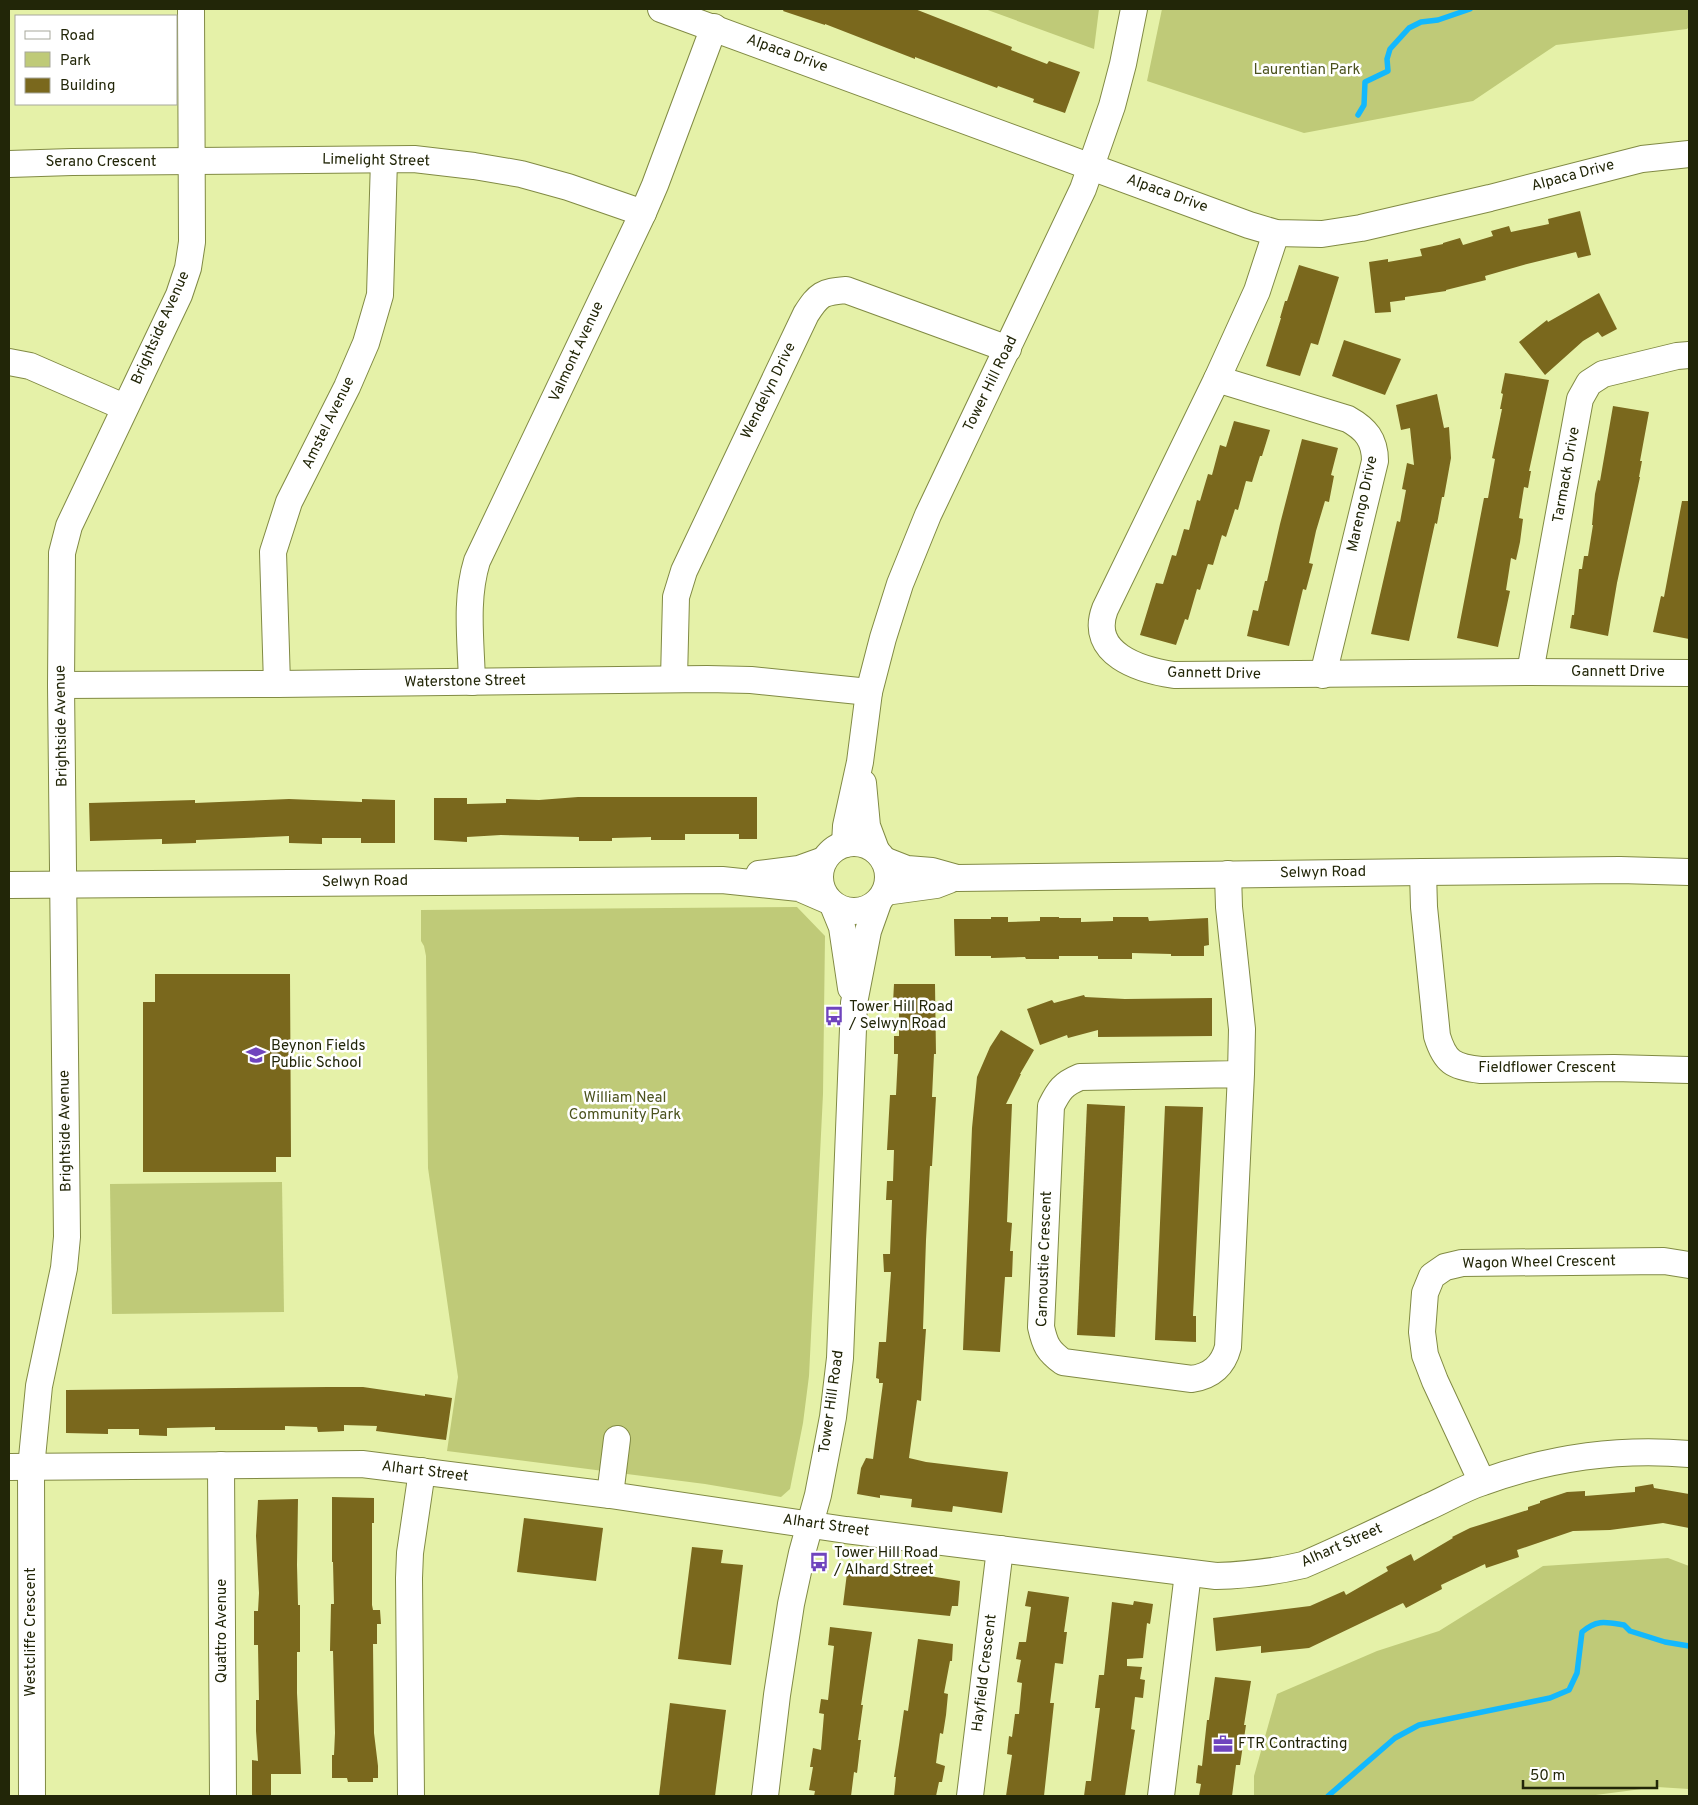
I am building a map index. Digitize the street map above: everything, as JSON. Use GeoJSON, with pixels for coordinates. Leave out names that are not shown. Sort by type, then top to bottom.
{"type":"FeatureCollection","features":[{"type":"Feature","properties":{"kind":"street","name":"Brightside Avenue"},"geometry":{"type":"LineString","coordinates":[[20,1468],[64,1268],[67,1237],[61,685],[62,553],[69,526],[124,407],[179,295],[188,268],[192,242],[191,9]]}},
{"type":"Feature","properties":{"kind":"street","name":"Alpaca Drive"},"geometry":{"type":"LineString","coordinates":[[661,9],[1276,233],[1322,234],[1361,228],[1490,198],[1642,159],[1689,154]]}},
{"type":"Feature","properties":{"kind":"street","name":"Tower Hill Road"},"geometry":{"type":"LineString","coordinates":[[845,844],[846,826],[860,762],[869,692],[900,584],[928,515],[1083,189],[1119,81],[1134,9]]}},
{"type":"Feature","properties":{"kind":"street","name":"Valmont Avenue"},"geometry":{"type":"LineString","coordinates":[[472,682],[469,621],[470,591],[477,561],[655,186],[714,27]]}},
{"type":"Feature","properties":{"kind":"street","name":"Limelight Street"},"geometry":{"type":"LineString","coordinates":[[192,161],[414,159],[521,174],[568,187],[643,213]]}},
{"type":"Feature","properties":{"kind":"street","name":"Amstel Avenue"},"geometry":{"type":"LineString","coordinates":[[277,684],[273,552],[289,502],[347,386],[366,343],[380,295],[384,160]]}},
{"type":"Feature","properties":{"kind":"street","name":"Serano Crescent"},"geometry":{"type":"LineString","coordinates":[[9,164],[192,161]]}},
{"type":"Feature","properties":{"kind":"street","name":"Gannett Drive"},"geometry":{"type":"LineString","coordinates":[[1276,233],[1257,291],[1217,379],[1105,609],[1101,620],[1103,634],[1110,649],[1121,658],[1141,667],[1174,675],[1530,672],[1689,673]]}},
{"type":"Feature","properties":{"kind":"street","name":"Wendelyn Drive"},"geometry":{"type":"LineString","coordinates":[[674,679],[676,597],[684,571],[806,314],[817,297],[831,291],[846,290],[1008,349]]}},
{"type":"Feature","properties":{"kind":"street","name":"Tarmack Drive"},"geometry":{"type":"LineString","coordinates":[[1530,672],[1580,399],[1589,384],[1603,374],[1677,356],[1689,355]]}},
{"type":"Feature","properties":{"kind":"street"},"geometry":{"type":"LineString","coordinates":[[9,362],[30,366],[124,407]]}},
{"type":"Feature","properties":{"kind":"street","name":"Marengo Drive"},"geometry":{"type":"LineString","coordinates":[[1217,379],[1348,419],[1361,427],[1375,450],[1375,461],[1323,675]]}},
{"type":"Feature","properties":{"kind":"street","name":"Waterstone Street"},"geometry":{"type":"LineString","coordinates":[[61,685],[674,679],[750,680],[869,692]]}},
{"type":"Feature","properties":{"kind":"street","name":"Tower Hill Road"},"geometry":{"type":"LineString","coordinates":[[860,762],[867,826],[880,855]]}},
{"type":"Feature","properties":{"kind":"street"},"geometry":{"type":"LineString","coordinates":[[845,844],[861,844],[880,855],[889,876],[882,898],[870,908],[861,912],[842,910],[831,903],[823,892],[820,882],[820,870],[824,860],[837,848],[845,844]]}},
{"type":"Feature","properties":{"kind":"street","name":"Selwyn Road"},"geometry":{"type":"LineString","coordinates":[[880,855],[907,868],[932,871],[957,878],[1620,870],[1689,872]]}},
{"type":"Feature","properties":{"kind":"street","name":"Selwyn Road"},"geometry":{"type":"LineString","coordinates":[[722,880],[799,869],[824,860]]}},
{"type":"Feature","properties":{"kind":"street","name":"Fieldflower Crescent"},"geometry":{"type":"LineString","coordinates":[[1422,872],[1437,1036],[1442,1053],[1450,1060],[1469,1068],[1481,1070],[1624,1068],[1689,1070]]}},
{"type":"Feature","properties":{"kind":"street","name":"Carnoustie Crescent"},"geometry":{"type":"LineString","coordinates":[[1228,874],[1229,907],[1242,1029],[1241,1074],[1228,1347],[1225,1358],[1219,1368],[1203,1377],[1192,1379],[1062,1362],[1045,1344],[1041,1328],[1050,1106],[1059,1089],[1080,1076],[1241,1074]]}},
{"type":"Feature","properties":{"kind":"street","name":"Selwyn Road"},"geometry":{"type":"LineString","coordinates":[[882,898],[957,878]]}},
{"type":"Feature","properties":{"kind":"street","name":"Selwyn Road"},"geometry":{"type":"LineString","coordinates":[[9,885],[722,880],[799,888],[831,903]]}},
{"type":"Feature","properties":{"kind":"street","name":"Tower Hill Road"},"geometry":{"type":"LineString","coordinates":[[765,1796],[791,1604],[818,1495],[833,1418],[840,1358],[854,1003],[868,930],[882,898]]}},
{"type":"Feature","properties":{"kind":"street","name":"Tower Hill Road"},"geometry":{"type":"LineString","coordinates":[[831,903],[842,926],[854,1003]]}},
{"type":"Feature","properties":{"kind":"street","name":"Wagon Wheel Crescent"},"geometry":{"type":"LineString","coordinates":[[1482,1482],[1435,1381],[1425,1355],[1422,1332],[1423,1310],[1425,1292],[1432,1276],[1445,1267],[1462,1262],[1664,1262],[1689,1264]]}},
{"type":"Feature","properties":{"kind":"street"},"geometry":{"type":"LineString","coordinates":[[610,1495],[617,1439]]}},
{"type":"Feature","properties":{"kind":"street","name":"Alhart Street"},"geometry":{"type":"LineString","coordinates":[[20,1468],[362,1464],[610,1495],[810,1524],[1216,1576],[1246,1575],[1303,1565],[1482,1482],[1544,1464],[1572,1457],[1637,1452],[1689,1454]]}},
{"type":"Feature","properties":{"kind":"street","name":"Quattro Avenue"},"geometry":{"type":"LineString","coordinates":[[220,1465],[223,1796]]}},
{"type":"Feature","properties":{"kind":"street","name":"Westcliffe Crescent"},"geometry":{"type":"LineString","coordinates":[[20,1468],[32,1796]]}},
{"type":"Feature","properties":{"kind":"street"},"geometry":{"type":"LineString","coordinates":[[411,1796],[409,1578],[410,1553],[422,1471]]}},
{"type":"Feature","properties":{"kind":"street","name":"Hayfield Crescent"},"geometry":{"type":"LineString","coordinates":[[970,1796],[1000,1549]]}},
{"type":"Feature","properties":{"kind":"street"},"geometry":{"type":"LineString","coordinates":[[1161,1796],[1188,1573]]}},
{"type":"Feature","properties":{"kind":"green space"},"geometry":{"type":"Polygon","coordinates":[[[985,9],[1099,9],[1094,49],[985,9]]]}},
{"type":"Feature","properties":{"kind":"green space","name":"Laurentian Park"},"geometry":{"type":"Polygon","coordinates":[[[1162,9],[1689,9],[1689,27],[1687,29],[1556,45],[1473,101],[1304,133],[1147,81],[1162,9]]]}},
{"type":"Feature","properties":{"kind":"green space","name":"William Neal Community Park"},"geometry":{"type":"Polygon","coordinates":[[[797,907],[825,936],[823,1094],[809,1376],[803,1423],[790,1489],[781,1497],[705,1484],[447,1451],[458,1377],[428,1168],[426,956],[421,941],[421,910],[797,907]]]}},
{"type":"Feature","properties":{"kind":"green space"},"geometry":{"type":"Polygon","coordinates":[[[282,1182],[284,1312],[112,1314],[110,1184],[282,1182]]]}},
{"type":"Feature","properties":{"kind":"green space"},"geometry":{"type":"Polygon","coordinates":[[[1668,1558],[1689,1566],[1689,1789],[1657,1787],[1588,1796],[1254,1796],[1254,1776],[1277,1694],[1377,1651],[1439,1631],[1543,1566],[1668,1558]]]}},
{"type":"Feature","properties":{"kind":"building"},"geometry":{"type":"Polygon","coordinates":[[[784,9],[915,9],[1012,47],[1011,50],[1047,64],[1049,61],[1080,72],[1065,113],[1033,102],[1034,99],[998,86],[997,88],[915,57],[915,59],[825,24],[783,11],[784,9]]]}},
{"type":"Feature","properties":{"kind":"building"},"geometry":{"type":"Polygon","coordinates":[[[1580,211],[1591,255],[1578,258],[1576,252],[1527,264],[1485,276],[1486,280],[1446,291],[1405,297],[1405,300],[1390,302],[1391,312],[1375,313],[1369,262],[1388,259],[1388,262],[1422,256],[1420,249],[1460,238],[1463,245],[1493,236],[1491,231],[1509,226],[1511,232],[1549,224],[1548,219],[1580,211]]]}},
{"type":"Feature","properties":{"kind":"building"},"geometry":{"type":"Polygon","coordinates":[[[1299,265],[1339,277],[1318,345],[1311,343],[1300,376],[1266,366],[1285,301],[1287,301],[1299,265]]]}},
{"type":"Feature","properties":{"kind":"building"},"geometry":{"type":"Polygon","coordinates":[[[1599,293],[1617,329],[1602,337],[1598,332],[1583,341],[1545,375],[1519,342],[1547,320],[1548,322],[1599,293]]]}},
{"type":"Feature","properties":{"kind":"building"},"geometry":{"type":"Polygon","coordinates":[[[1344,340],[1401,359],[1385,395],[1332,376],[1344,340]]]}},
{"type":"Feature","properties":{"kind":"building"},"geometry":{"type":"Polygon","coordinates":[[[1505,373],[1549,380],[1529,471],[1531,471],[1528,488],[1524,487],[1519,518],[1523,519],[1520,542],[1516,560],[1511,558],[1506,590],[1510,591],[1498,647],[1457,638],[1484,498],[1488,498],[1495,459],[1492,458],[1502,409],[1500,409],[1503,394],[1501,393],[1505,373]]]}},
{"type":"Feature","properties":{"kind":"building"},"geometry":{"type":"Polygon","coordinates":[[[1437,394],[1444,428],[1449,427],[1451,458],[1444,497],[1442,497],[1437,524],[1435,523],[1409,641],[1371,634],[1397,521],[1400,522],[1406,490],[1402,489],[1407,463],[1414,465],[1410,428],[1401,430],[1396,405],[1437,394]]]}},
{"type":"Feature","properties":{"kind":"building"},"geometry":{"type":"Polygon","coordinates":[[[1613,406],[1649,412],[1640,461],[1642,461],[1640,477],[1617,583],[1608,636],[1570,628],[1572,615],[1574,615],[1579,569],[1582,569],[1584,556],[1588,556],[1595,494],[1598,480],[1600,481],[1613,406]]]}},
{"type":"Feature","properties":{"kind":"building"},"geometry":{"type":"Polygon","coordinates":[[[1234,421],[1270,430],[1252,482],[1246,481],[1238,510],[1235,509],[1226,537],[1222,535],[1213,565],[1208,564],[1200,590],[1197,589],[1188,620],[1185,619],[1176,645],[1140,635],[1156,583],[1163,584],[1172,555],[1176,556],[1184,529],[1189,530],[1197,500],[1200,501],[1208,474],[1212,475],[1220,445],[1226,447],[1234,421]]]}},
{"type":"Feature","properties":{"kind":"building"},"geometry":{"type":"Polygon","coordinates":[[[1302,439],[1338,448],[1331,475],[1334,476],[1329,502],[1325,501],[1316,531],[1309,563],[1313,564],[1306,590],[1303,589],[1289,646],[1247,636],[1253,610],[1258,611],[1265,581],[1267,581],[1302,439]]]}},
{"type":"Feature","properties":{"kind":"building"},"geometry":{"type":"Polygon","coordinates":[[[1682,501],[1689,501],[1689,639],[1653,632],[1661,596],[1664,597],[1682,501]]]}},
{"type":"Feature","properties":{"kind":"building"},"geometry":{"type":"Polygon","coordinates":[[[578,797],[757,797],[757,839],[739,839],[739,834],[685,834],[685,840],[651,840],[651,837],[612,838],[612,841],[579,841],[579,837],[501,835],[467,837],[467,842],[434,840],[434,798],[467,798],[467,804],[506,803],[506,799],[539,800],[578,797]]]}},
{"type":"Feature","properties":{"kind":"building"},"geometry":{"type":"Polygon","coordinates":[[[289,799],[362,802],[362,799],[395,800],[395,843],[361,843],[361,838],[322,838],[322,844],[289,843],[289,836],[196,840],[196,843],[162,844],[162,839],[90,841],[89,803],[195,800],[195,803],[289,799]]]}},
{"type":"Feature","properties":{"kind":"building"},"geometry":{"type":"Polygon","coordinates":[[[991,917],[1008,917],[1008,922],[1040,921],[1040,917],[1081,918],[1081,922],[1113,921],[1113,917],[1148,917],[1149,921],[1208,918],[1209,945],[1204,946],[1204,956],[1132,953],[1132,959],[1098,959],[1098,956],[1059,956],[1059,959],[1026,959],[1025,957],[955,956],[954,919],[991,919],[991,917]]]}},
{"type":"Feature","properties":{"kind":"building"},"geometry":{"type":"Polygon","coordinates":[[[155,974],[290,974],[291,1157],[276,1157],[276,1172],[143,1172],[143,1002],[155,1002],[155,974]]]}},
{"type":"Feature","properties":{"kind":"building"},"geometry":{"type":"Polygon","coordinates":[[[894,984],[935,984],[936,1054],[934,1054],[932,1097],[936,1097],[926,1240],[923,1329],[926,1329],[921,1401],[917,1400],[909,1458],[926,1462],[1008,1472],[1002,1513],[953,1506],[952,1512],[911,1507],[912,1499],[880,1495],[880,1498],[857,1494],[861,1468],[866,1458],[873,1459],[883,1383],[879,1383],[879,1379],[876,1378],[879,1342],[886,1342],[891,1272],[884,1272],[883,1254],[890,1254],[892,1200],[886,1200],[887,1181],[893,1181],[894,1150],[887,1150],[890,1095],[896,1095],[898,1054],[894,1054],[894,1036],[899,1036],[899,1003],[893,1003],[894,984]]]}},
{"type":"Feature","properties":{"kind":"building"},"geometry":{"type":"Polygon","coordinates":[[[1084,995],[1085,997],[1125,999],[1212,998],[1212,1036],[1098,1037],[1098,1030],[1068,1038],[1067,1035],[1040,1045],[1027,1009],[1052,1000],[1054,1003],[1084,995]]]}},
{"type":"Feature","properties":{"kind":"building"},"geometry":{"type":"Polygon","coordinates":[[[1001,1030],[1034,1050],[1006,1104],[1012,1104],[1007,1222],[1012,1223],[1010,1251],[1013,1251],[1012,1277],[1005,1277],[1000,1352],[963,1350],[972,1128],[977,1077],[990,1047],[1001,1030]]]}},
{"type":"Feature","properties":{"kind":"building"},"geometry":{"type":"Polygon","coordinates":[[[1087,1104],[1125,1106],[1115,1337],[1077,1335],[1087,1104]]]}},
{"type":"Feature","properties":{"kind":"building"},"geometry":{"type":"Polygon","coordinates":[[[1165,1106],[1203,1107],[1193,1316],[1196,1316],[1196,1342],[1155,1340],[1165,1106]]]}},
{"type":"Feature","properties":{"kind":"building"},"geometry":{"type":"Polygon","coordinates":[[[363,1387],[452,1398],[446,1440],[376,1431],[377,1426],[344,1425],[344,1431],[318,1432],[317,1427],[285,1426],[285,1430],[215,1430],[215,1427],[167,1428],[167,1436],[139,1435],[139,1429],[108,1429],[108,1434],[66,1433],[66,1390],[363,1387]]]}},
{"type":"Feature","properties":{"kind":"building"},"geometry":{"type":"Polygon","coordinates":[[[1653,1484],[1654,1488],[1689,1494],[1689,1528],[1663,1523],[1610,1530],[1573,1531],[1517,1550],[1519,1557],[1486,1568],[1485,1564],[1441,1585],[1442,1589],[1406,1608],[1403,1603],[1309,1648],[1261,1653],[1261,1646],[1216,1651],[1213,1618],[1310,1606],[1344,1591],[1346,1595],[1388,1571],[1386,1567],[1411,1554],[1414,1561],[1470,1528],[1528,1510],[1528,1507],[1540,1503],[1540,1501],[1567,1492],[1585,1491],[1585,1496],[1635,1492],[1635,1487],[1653,1484]]]}},
{"type":"Feature","properties":{"kind":"building"},"geometry":{"type":"Polygon","coordinates":[[[332,1497],[374,1498],[374,1523],[372,1523],[372,1605],[373,1610],[380,1610],[381,1624],[377,1624],[377,1644],[373,1644],[374,1733],[378,1778],[373,1778],[373,1782],[348,1782],[347,1778],[332,1778],[332,1755],[334,1755],[335,1733],[333,1651],[330,1651],[331,1604],[334,1604],[332,1497]]]}},
{"type":"Feature","properties":{"kind":"building"},"geometry":{"type":"Polygon","coordinates":[[[298,1499],[297,1565],[298,1605],[300,1605],[300,1652],[297,1652],[297,1693],[301,1774],[271,1774],[271,1796],[252,1796],[252,1760],[258,1761],[256,1700],[259,1700],[258,1645],[254,1645],[254,1611],[258,1611],[259,1593],[256,1536],[258,1500],[298,1499]]]}},
{"type":"Feature","properties":{"kind":"building"},"geometry":{"type":"Polygon","coordinates":[[[524,1518],[603,1528],[596,1581],[517,1572],[524,1518]]]}},
{"type":"Feature","properties":{"kind":"building"},"geometry":{"type":"Polygon","coordinates":[[[692,1547],[723,1550],[721,1563],[743,1565],[731,1665],[678,1659],[692,1547]]]}},
{"type":"Feature","properties":{"kind":"building"},"geometry":{"type":"Polygon","coordinates":[[[848,1565],[865,1569],[864,1572],[898,1575],[899,1571],[903,1571],[904,1568],[917,1571],[917,1574],[960,1581],[958,1606],[952,1606],[950,1616],[843,1605],[848,1565]]]}},
{"type":"Feature","properties":{"kind":"building"},"geometry":{"type":"Polygon","coordinates":[[[1028,1591],[1069,1597],[1064,1632],[1067,1632],[1063,1664],[1055,1663],[1050,1703],[1054,1703],[1044,1796],[1006,1796],[1012,1755],[1007,1754],[1009,1736],[1012,1737],[1015,1714],[1019,1714],[1022,1683],[1017,1682],[1021,1660],[1016,1659],[1019,1642],[1026,1642],[1031,1607],[1025,1606],[1028,1591]]]}},
{"type":"Feature","properties":{"kind":"building"},"geometry":{"type":"Polygon","coordinates":[[[1134,1601],[1153,1604],[1150,1624],[1147,1623],[1143,1658],[1127,1659],[1127,1666],[1142,1667],[1140,1679],[1145,1680],[1143,1698],[1135,1697],[1131,1729],[1135,1730],[1125,1796],[1084,1796],[1086,1781],[1091,1781],[1100,1708],[1095,1708],[1099,1675],[1104,1675],[1112,1602],[1133,1605],[1134,1601]]]}},
{"type":"Feature","properties":{"kind":"building"},"geometry":{"type":"Polygon","coordinates":[[[830,1627],[872,1632],[861,1705],[863,1705],[858,1740],[861,1740],[857,1773],[854,1772],[851,1796],[814,1796],[815,1791],[809,1790],[813,1767],[810,1767],[813,1748],[821,1750],[824,1714],[819,1713],[821,1699],[828,1700],[834,1646],[828,1645],[830,1627]]]}},
{"type":"Feature","properties":{"kind":"building"},"geometry":{"type":"Polygon","coordinates":[[[918,1639],[953,1644],[952,1661],[950,1661],[944,1693],[948,1694],[946,1715],[943,1734],[940,1733],[936,1763],[945,1766],[942,1782],[939,1782],[936,1796],[894,1796],[896,1777],[894,1777],[904,1710],[908,1711],[918,1639]]]}},
{"type":"Feature","properties":{"kind":"building"},"geometry":{"type":"Polygon","coordinates":[[[1215,1677],[1251,1681],[1240,1765],[1236,1765],[1232,1796],[1199,1796],[1201,1784],[1196,1783],[1198,1765],[1202,1766],[1207,1720],[1209,1720],[1215,1677]]]}},
{"type":"Feature","properties":{"kind":"building"},"geometry":{"type":"Polygon","coordinates":[[[670,1703],[726,1710],[715,1796],[659,1796],[670,1703]]]}},
{"type":"Feature","properties":{"kind":"waterway"},"geometry":{"type":"LineString","coordinates":[[1358,115],[1364,105],[1365,82],[1388,71],[1387,59],[1390,49],[1409,28],[1421,22],[1438,20],[1470,9]]}},
{"type":"Feature","properties":{"kind":"waterway"},"geometry":{"type":"LineString","coordinates":[[1328,1796],[1395,1738],[1419,1725],[1550,1698],[1569,1690],[1577,1673],[1582,1632],[1592,1625],[1602,1622],[1624,1625],[1630,1631],[1665,1642],[1689,1646]]}},
{"type":"Feature","properties":{"kind":"place","name":"Tower Hill Road / Selwyn Road"},"geometry":{"type":"Point","coordinates":[834,1016]}},
{"type":"Feature","properties":{"kind":"place","name":"Beynon Fields Public School"},"geometry":{"type":"Point","coordinates":[256,1055]}},
{"type":"Feature","properties":{"kind":"place","name":"Tower Hill Road / Alhard Street"},"geometry":{"type":"Point","coordinates":[819,1562]}},
{"type":"Feature","properties":{"kind":"place","name":"FTR Contracting"},"geometry":{"type":"Point","coordinates":[1223,1744]}}]}
